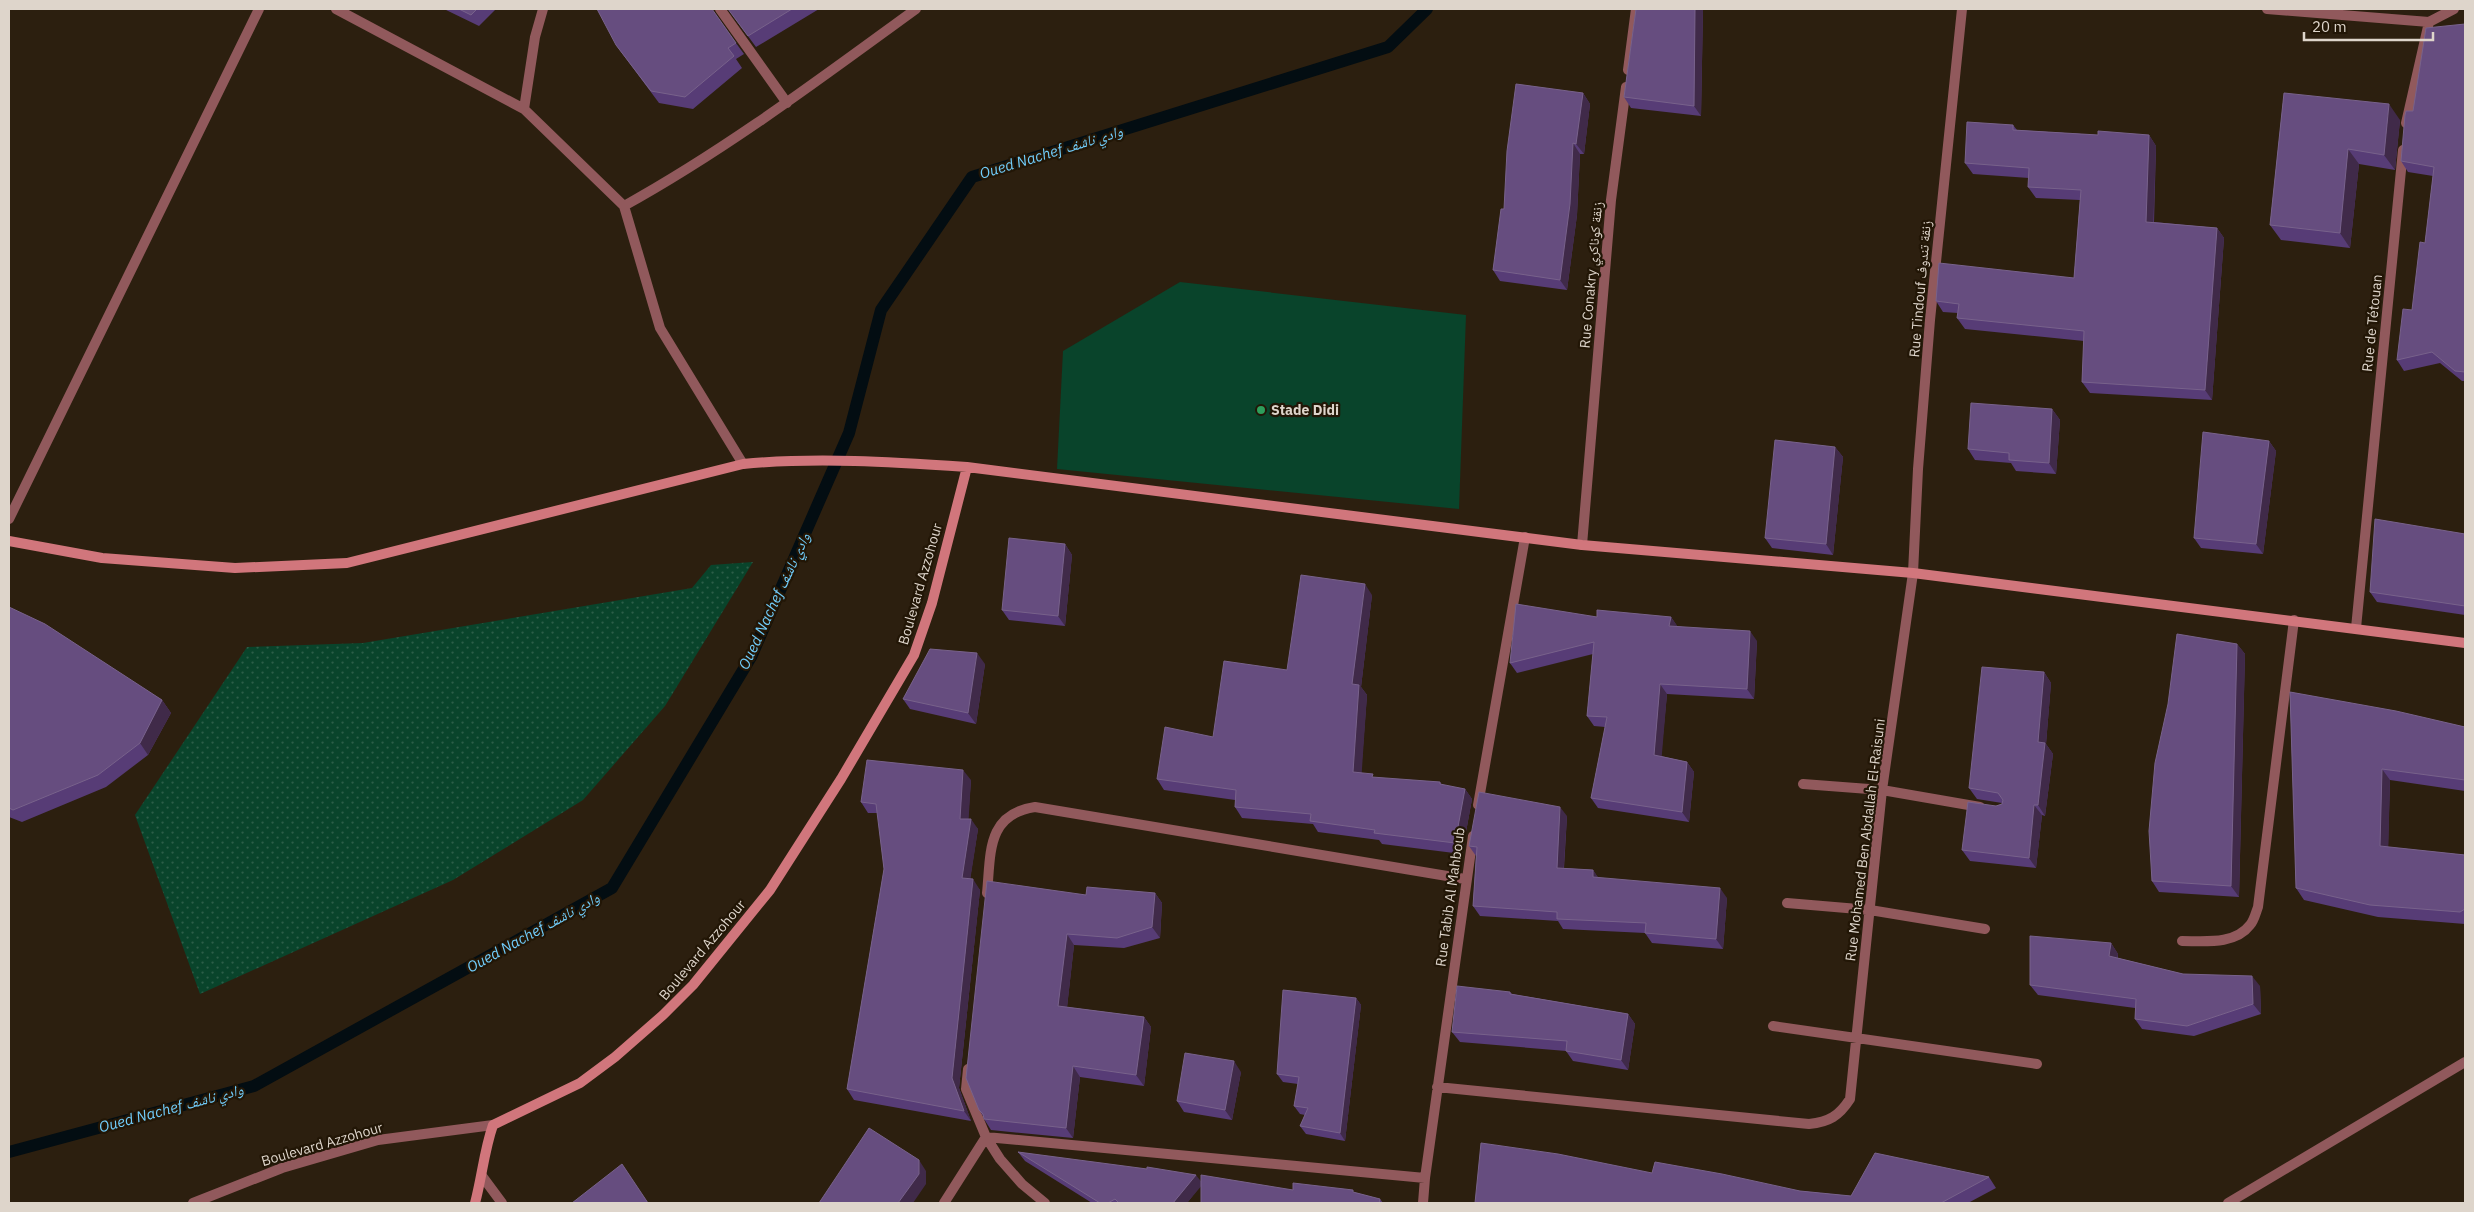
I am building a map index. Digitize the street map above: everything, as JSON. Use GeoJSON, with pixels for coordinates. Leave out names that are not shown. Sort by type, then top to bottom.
{"type":"FeatureCollection","features":[{"type":"Feature","properties":{"kind":"main road"},"geometry":{"type":"LineString","coordinates":[[9,541],[102,558],[235,568],[347,563],[743,464],[790,460],[900,462],[967,467],[1582,545],[1913,573],[2465,643]]}},
{"type":"Feature","properties":{"kind":"main road","name":"Boulevard Azzohour"},"geometry":{"type":"LineString","coordinates":[[493,1125],[580,1083],[615,1057],[663,1016],[693,985],[770,890],[841,779],[914,656],[932,603],[967,467]]}},
{"type":"Feature","properties":{"kind":"main road"},"geometry":{"type":"LineString","coordinates":[[475,1203],[482,1176],[486,1146],[493,1125]]}},
{"type":"Feature","properties":{"kind":"street"},"geometry":{"type":"LineString","coordinates":[[9,519],[259,9]]}},
{"type":"Feature","properties":{"kind":"street"},"geometry":{"type":"LineString","coordinates":[[336,9],[524,109],[624,206],[660,328],[743,464]]}},
{"type":"Feature","properties":{"kind":"street"},"geometry":{"type":"LineString","coordinates":[[524,109],[535,37],[543,9]]}},
{"type":"Feature","properties":{"kind":"street"},"geometry":{"type":"LineString","coordinates":[[720,9],[787,103]]}},
{"type":"Feature","properties":{"kind":"street"},"geometry":{"type":"LineString","coordinates":[[624,206],[677,176],[787,103],[916,9]]}},
{"type":"Feature","properties":{"kind":"street","name":"Rue Conakry زنقة كوناكري"},"geometry":{"type":"LineString","coordinates":[[1582,545],[1612,200],[1636,9]]}},
{"type":"Feature","properties":{"kind":"street","name":"Rue Tindouf زنقة تندوف"},"geometry":{"type":"LineString","coordinates":[[1913,573],[1918,469],[1930,320],[1962,9]]}},
{"type":"Feature","properties":{"kind":"street"},"geometry":{"type":"LineString","coordinates":[[2267,9],[2429,22],[2454,9]]}},
{"type":"Feature","properties":{"kind":"street","name":"Rue de Tétouan"},"geometry":{"type":"LineString","coordinates":[[2356,628],[2406,124],[2429,22]]}},
{"type":"Feature","properties":{"kind":"street","name":"Rue Tabib Al Mahboub"},"geometry":{"type":"LineString","coordinates":[[1423,1203],[1465,879],[1525,538]]}},
{"type":"Feature","properties":{"kind":"street","name":"Rue Mohamed Ben Abdallah El-Raisuni"},"geometry":{"type":"LineString","coordinates":[[1437,1087],[1809,1124],[1824,1122],[1836,1117],[1843,1110],[1850,1099],[1882,790],[1913,573]]}},
{"type":"Feature","properties":{"kind":"street"},"geometry":{"type":"LineString","coordinates":[[2182,941],[2217,941],[2237,936],[2251,925],[2258,907],[2294,620]]}},
{"type":"Feature","properties":{"kind":"street"},"geometry":{"type":"LineString","coordinates":[[1803,784],[1882,790],[1994,809]]}},
{"type":"Feature","properties":{"kind":"street"},"geometry":{"type":"LineString","coordinates":[[986,904],[994,834],[1010,814],[1022,809],[1035,807],[1465,879]]}},
{"type":"Feature","properties":{"kind":"street"},"geometry":{"type":"LineString","coordinates":[[1786,902],[1870,910],[1985,929]]}},
{"type":"Feature","properties":{"kind":"street"},"geometry":{"type":"LineString","coordinates":[[1773,1026],[2037,1064]]}},
{"type":"Feature","properties":{"kind":"street"},"geometry":{"type":"LineString","coordinates":[[969,1059],[966,1088],[986,1137],[1000,1159],[1022,1184],[1045,1203]]}},
{"type":"Feature","properties":{"kind":"street"},"geometry":{"type":"LineString","coordinates":[[2228,1203],[2465,1062]]}},
{"type":"Feature","properties":{"kind":"street","name":"Boulevard Azzohour"},"geometry":{"type":"LineString","coordinates":[[193,1203],[282,1168],[378,1140],[493,1125]]}},
{"type":"Feature","properties":{"kind":"street"},"geometry":{"type":"LineString","coordinates":[[986,1137],[1425,1178]]}},
{"type":"Feature","properties":{"kind":"street"},"geometry":{"type":"LineString","coordinates":[[944,1203],[986,1137]]}},
{"type":"Feature","properties":{"kind":"street"},"geometry":{"type":"LineString","coordinates":[[482,1176],[502,1203]]}},
{"type":"Feature","properties":{"kind":"green space","name":"Stade Didi"},"geometry":{"type":"Polygon","coordinates":[[[1180,282],[1466,315],[1459,509],[1057,469],[1063,351],[1180,282]]]}},
{"type":"Feature","properties":{"kind":"green space"},"geometry":{"type":"Polygon","coordinates":[[[753,562],[665,706],[583,800],[453,880],[200,994],[135,815],[247,647],[363,643],[692,588],[711,565],[753,562]]]}},
{"type":"Feature","properties":{"kind":"building"},"geometry":{"type":"Polygon","coordinates":[[[459,9],[477,9],[471,15],[459,9]]]}},
{"type":"Feature","properties":{"kind":"building"},"geometry":{"type":"Polygon","coordinates":[[[597,9],[712,9],[736,43],[728,48],[734,56],[685,97],[651,91],[616,45],[597,9]]]}},
{"type":"Feature","properties":{"kind":"building"},"geometry":{"type":"Polygon","coordinates":[[[728,9],[792,9],[748,36],[728,9]]]}},
{"type":"Feature","properties":{"kind":"building"},"geometry":{"type":"Polygon","coordinates":[[[1636,9],[1695,9],[1694,106],[1624,97],[1636,9]]]}},
{"type":"Feature","properties":{"kind":"building"},"geometry":{"type":"Polygon","coordinates":[[[2465,24],[2465,372],[2455,371],[2432,352],[2397,360],[2403,309],[2412,310],[2420,242],[2425,243],[2434,167],[2401,161],[2405,115],[2406,111],[2413,111],[2426,28],[2465,24]]]}},
{"type":"Feature","properties":{"kind":"building"},"geometry":{"type":"Polygon","coordinates":[[[1516,84],[1583,93],[1576,144],[1573,143],[1570,204],[1560,280],[1493,270],[1501,209],[1504,209],[1507,151],[1516,84]]]}},
{"type":"Feature","properties":{"kind":"building"},"geometry":{"type":"Polygon","coordinates":[[[2284,93],[2389,104],[2384,155],[2348,149],[2340,233],[2270,225],[2284,93]]]}},
{"type":"Feature","properties":{"kind":"building"},"geometry":{"type":"Polygon","coordinates":[[[1967,122],[2013,125],[2013,130],[2098,135],[2098,131],[2149,135],[2146,222],[2217,228],[2205,390],[2082,382],[2084,331],[1957,318],[1959,304],[1936,301],[1939,263],[2074,278],[2081,190],[2028,187],[2029,168],[1965,163],[1967,122]]]}},
{"type":"Feature","properties":{"kind":"building"},"geometry":{"type":"Polygon","coordinates":[[[1971,403],[2052,409],[2049,463],[2009,460],[2009,453],[1968,449],[1971,403]]]}},
{"type":"Feature","properties":{"kind":"building"},"geometry":{"type":"Polygon","coordinates":[[[2203,432],[2269,441],[2256,544],[2194,538],[2203,432]]]}},
{"type":"Feature","properties":{"kind":"building"},"geometry":{"type":"Polygon","coordinates":[[[1775,440],[1835,447],[1826,544],[1765,538],[1775,440]]]}},
{"type":"Feature","properties":{"kind":"building"},"geometry":{"type":"Polygon","coordinates":[[[2375,519],[2465,534],[2465,606],[2370,592],[2375,519]]]}},
{"type":"Feature","properties":{"kind":"building"},"geometry":{"type":"Polygon","coordinates":[[[1009,538],[1065,544],[1058,616],[1002,610],[1009,538]]]}},
{"type":"Feature","properties":{"kind":"building"},"geometry":{"type":"Polygon","coordinates":[[[1301,575],[1365,584],[1352,684],[1359,685],[1353,772],[1373,774],[1372,777],[1440,782],[1440,784],[1465,789],[1455,843],[1374,833],[1375,830],[1310,821],[1311,814],[1235,807],[1236,790],[1157,779],[1165,727],[1213,737],[1224,661],[1287,670],[1301,575]]]}},
{"type":"Feature","properties":{"kind":"building"},"geometry":{"type":"Polygon","coordinates":[[[1516,604],[1597,617],[1597,610],[1671,617],[1669,626],[1750,631],[1747,689],[1660,684],[1654,755],[1687,762],[1682,812],[1591,798],[1607,717],[1587,716],[1594,642],[1510,663],[1516,604]]]}},
{"type":"Feature","properties":{"kind":"building"},"geometry":{"type":"Polygon","coordinates":[[[9,607],[45,624],[162,700],[140,743],[98,775],[13,810],[9,808],[9,607]]]}},
{"type":"Feature","properties":{"kind":"building"},"geometry":{"type":"Polygon","coordinates":[[[2177,634],[2237,644],[2231,886],[2152,881],[2149,831],[2155,763],[2168,704],[2177,634]]]}},
{"type":"Feature","properties":{"kind":"building"},"geometry":{"type":"Polygon","coordinates":[[[930,649],[977,653],[968,713],[903,699],[930,649]]]}},
{"type":"Feature","properties":{"kind":"building"},"geometry":{"type":"Polygon","coordinates":[[[1982,667],[2044,672],[2038,742],[2045,743],[2038,805],[2034,805],[2029,858],[1962,850],[1968,802],[1996,806],[2002,804],[2003,800],[1998,793],[1969,788],[1982,667]]]}},
{"type":"Feature","properties":{"kind":"building"},"geometry":{"type":"Polygon","coordinates":[[[2290,692],[2396,711],[2465,727],[2465,780],[2382,769],[2380,846],[2465,855],[2465,909],[2460,912],[2370,905],[2296,888],[2290,692]]]}},
{"type":"Feature","properties":{"kind":"building"},"geometry":{"type":"Polygon","coordinates":[[[867,760],[963,770],[960,819],[971,819],[962,878],[973,879],[952,1078],[964,1111],[847,1089],[884,869],[876,804],[861,802],[867,760]]]}},
{"type":"Feature","properties":{"kind":"building"},"geometry":{"type":"Polygon","coordinates":[[[1479,792],[1560,807],[1557,868],[1593,870],[1593,877],[1720,888],[1716,939],[1645,933],[1646,923],[1557,919],[1557,912],[1473,906],[1477,847],[1469,846],[1479,792]]]}},
{"type":"Feature","properties":{"kind":"building"},"geometry":{"type":"Polygon","coordinates":[[[987,881],[1086,895],[1087,887],[1155,893],[1152,927],[1117,938],[1067,934],[1058,1006],[1144,1017],[1136,1075],[1073,1066],[1066,1128],[984,1119],[966,1078],[987,881]]]}},
{"type":"Feature","properties":{"kind":"building"},"geometry":{"type":"Polygon","coordinates":[[[2030,936],[2111,943],[2109,956],[2183,974],[2252,976],[2253,1004],[2187,1026],[2135,1019],[2136,999],[2030,985],[2030,936]]]}},
{"type":"Feature","properties":{"kind":"building"},"geometry":{"type":"Polygon","coordinates":[[[1457,986],[1510,992],[1510,994],[1628,1014],[1621,1060],[1566,1051],[1567,1041],[1452,1032],[1457,986]]]}},
{"type":"Feature","properties":{"kind":"building"},"geometry":{"type":"Polygon","coordinates":[[[1283,990],[1356,998],[1340,1133],[1300,1126],[1308,1108],[1294,1106],[1299,1077],[1277,1074],[1283,990]]]}},
{"type":"Feature","properties":{"kind":"building"},"geometry":{"type":"Polygon","coordinates":[[[1185,1053],[1234,1061],[1225,1110],[1177,1101],[1185,1053]]]}},
{"type":"Feature","properties":{"kind":"building"},"geometry":{"type":"Polygon","coordinates":[[[869,1128],[919,1160],[919,1174],[898,1203],[819,1203],[869,1128]]]}},
{"type":"Feature","properties":{"kind":"building"},"geometry":{"type":"Polygon","coordinates":[[[1481,1143],[1558,1154],[1652,1173],[1655,1162],[1800,1191],[1851,1196],[1875,1153],[1989,1177],[1941,1203],[1475,1203],[1481,1143]]]}},
{"type":"Feature","properties":{"kind":"building"},"geometry":{"type":"Polygon","coordinates":[[[1018,1152],[1147,1169],[1147,1167],[1196,1175],[1173,1203],[1119,1203],[1115,1199],[1108,1203],[1100,1203],[1018,1152]]]}},
{"type":"Feature","properties":{"kind":"building"},"geometry":{"type":"Polygon","coordinates":[[[622,1164],[648,1203],[572,1203],[622,1164]]]}},
{"type":"Feature","properties":{"kind":"building"},"geometry":{"type":"Polygon","coordinates":[[[1201,1175],[1293,1190],[1293,1183],[1353,1190],[1353,1192],[1380,1199],[1379,1203],[1201,1203],[1201,1175]]]}},
{"type":"Feature","properties":{"kind":"waterway","name":"Oued Nachef وادي ناشف"},"geometry":{"type":"LineString","coordinates":[[9,1152],[254,1086],[612,888],[751,657],[849,433],[881,310],[972,177],[1388,47],[1427,9]]}},
{"type":"Feature","properties":{"kind":"place","name":"Stade Didi"},"geometry":{"type":"Point","coordinates":[1261,410]}}]}
